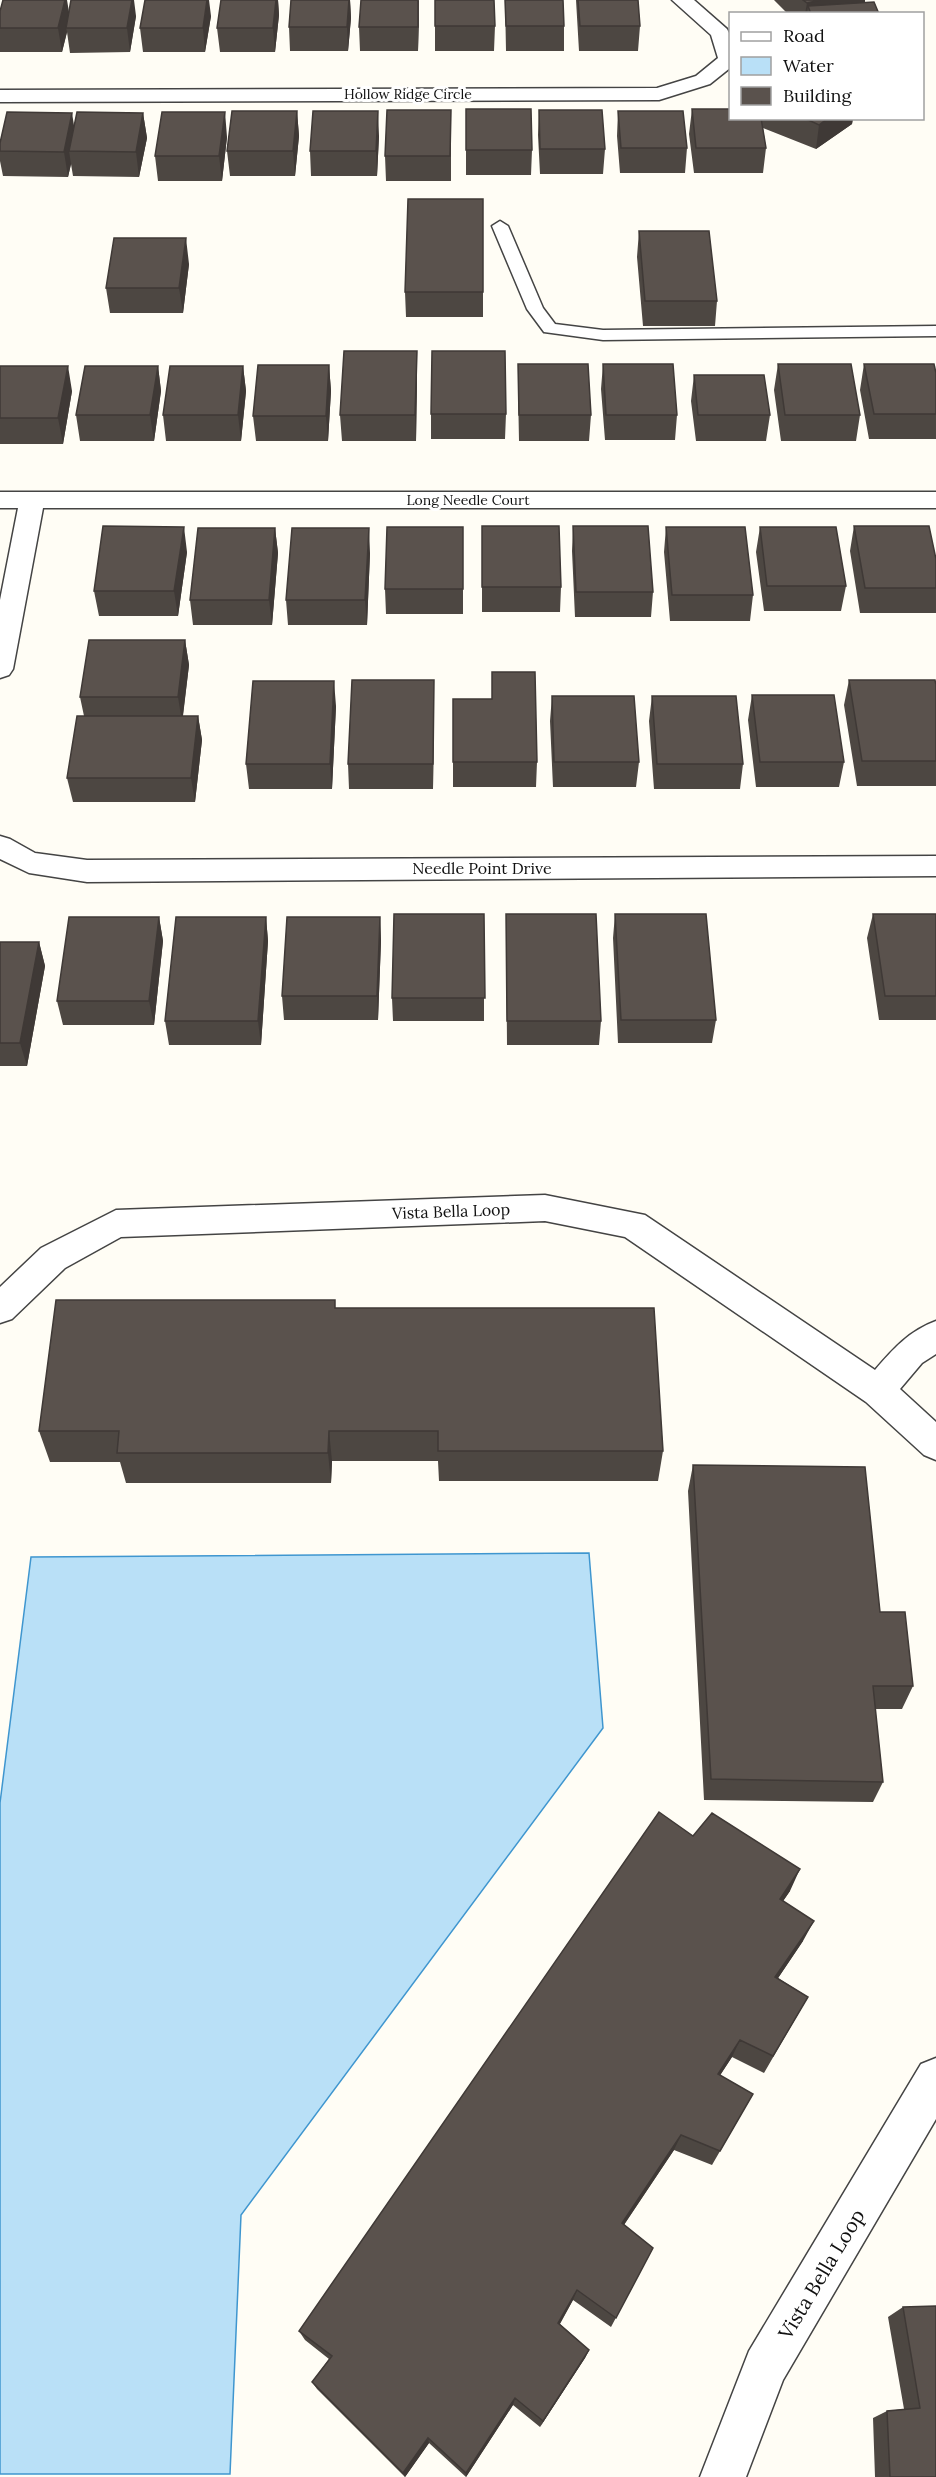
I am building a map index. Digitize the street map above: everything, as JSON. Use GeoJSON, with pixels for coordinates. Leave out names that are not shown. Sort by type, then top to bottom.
{"type":"FeatureCollection","features":[{"type":"Feature","properties":{"kind":"street","name":"Hollow Ridge Circle"},"geometry":{"type":"LineString","coordinates":[[0,96],[659,94],[703,80],[728,60],[720,33],[682,0]]}},
{"type":"Feature","properties":{"kind":"street","name":"Long Needle Court"},"geometry":{"type":"LineString","coordinates":[[0,500],[936,500]]}},
{"type":"Feature","properties":{"kind":"street"},"geometry":{"type":"LineString","coordinates":[[0,669],[32,500]]}},
{"type":"Feature","properties":{"kind":"street","name":"Needle Point Drive"},"geometry":{"type":"LineString","coordinates":[[0,846],[29,863],[87,871],[936,866]]}},
{"type":"Feature","properties":{"kind":"street","name":"Vista Bella Loop"},"geometry":{"type":"LineString","coordinates":[[0,1309],[52,1258],[116,1224],[545,1208],[633,1225],[878,1391],[936,1444]]}},
{"type":"Feature","properties":{"kind":"street"},"geometry":{"type":"LineString","coordinates":[[878,1391],[910,1353],[936,1336]]}},
{"type":"Feature","properties":{"kind":"street","name":"Vista Bella Loop"},"geometry":{"type":"LineString","coordinates":[[723,2477],[765,2367],[936,2079]]}},
{"type":"Feature","properties":{"kind":"lane"},"geometry":{"type":"LineString","coordinates":[[500,226],[535,309],[550,327],[603,335],[936,331]]}},
{"type":"Feature","properties":{"kind":"water"},"geometry":{"type":"Polygon","coordinates":[[[589,1553],[603,1728],[241,2215],[230,2474],[0,2474],[0,1803],[31,1557],[589,1553]]]}},
{"type":"Feature","properties":{"kind":"building"},"geometry":{"type":"Polygon","coordinates":[[[3,0],[65,0],[58,28],[0,28],[0,11],[3,0]]]}},
{"type":"Feature","properties":{"kind":"building"},"geometry":{"type":"Polygon","coordinates":[[[71,0],[132,0],[127,28],[66,28],[71,0]]]}},
{"type":"Feature","properties":{"kind":"building"},"geometry":{"type":"Polygon","coordinates":[[[145,0],[207,0],[203,28],[140,28],[145,0]]]}},
{"type":"Feature","properties":{"kind":"building"},"geometry":{"type":"Polygon","coordinates":[[[221,0],[276,0],[273,28],[217,28],[221,0]]]}},
{"type":"Feature","properties":{"kind":"building"},"geometry":{"type":"Polygon","coordinates":[[[291,0],[349,0],[347,27],[289,27],[291,0]]]}},
{"type":"Feature","properties":{"kind":"building"},"geometry":{"type":"Polygon","coordinates":[[[361,0],[418,0],[418,27],[359,27],[361,0]]]}},
{"type":"Feature","properties":{"kind":"building"},"geometry":{"type":"Polygon","coordinates":[[[435,0],[494,0],[495,26],[435,26],[435,0]]]}},
{"type":"Feature","properties":{"kind":"building"},"geometry":{"type":"Polygon","coordinates":[[[505,0],[563,0],[564,26],[506,26],[505,0]]]}},
{"type":"Feature","properties":{"kind":"building"},"geometry":{"type":"Polygon","coordinates":[[[578,0],[638,0],[640,26],[580,26],[578,0]]]}},
{"type":"Feature","properties":{"kind":"building"},"geometry":{"type":"Polygon","coordinates":[[[803,0],[820,0],[807,3],[803,0]]]}},
{"type":"Feature","properties":{"kind":"building"},"geometry":{"type":"Polygon","coordinates":[[[874,2],[878,12],[810,12],[808,6],[874,2]]]}},
{"type":"Feature","properties":{"kind":"building"},"geometry":{"type":"Polygon","coordinates":[[[466,109],[531,109],[532,150],[466,150],[466,109]]]}},
{"type":"Feature","properties":{"kind":"building"},"geometry":{"type":"Polygon","coordinates":[[[692,109],[729,109],[729,120],[761,120],[766,148],[696,148],[692,109]]]}},
{"type":"Feature","properties":{"kind":"building"},"geometry":{"type":"Polygon","coordinates":[[[387,110],[451,110],[450,156],[385,156],[387,110]]]}},
{"type":"Feature","properties":{"kind":"building"},"geometry":{"type":"Polygon","coordinates":[[[539,110],[602,110],[605,149],[540,149],[539,110]]]}},
{"type":"Feature","properties":{"kind":"building"},"geometry":{"type":"Polygon","coordinates":[[[232,111],[297,111],[293,151],[227,151],[232,111]]]}},
{"type":"Feature","properties":{"kind":"building"},"geometry":{"type":"Polygon","coordinates":[[[313,111],[378,111],[376,151],[310,151],[313,111]]]}},
{"type":"Feature","properties":{"kind":"building"},"geometry":{"type":"Polygon","coordinates":[[[618,111],[683,111],[687,148],[621,148],[618,111]]]}},
{"type":"Feature","properties":{"kind":"building"},"geometry":{"type":"Polygon","coordinates":[[[7,112],[72,113],[64,152],[0,151],[7,112]]]}},
{"type":"Feature","properties":{"kind":"building"},"geometry":{"type":"Polygon","coordinates":[[[77,112],[143,113],[136,152],[69,151],[77,112]]]}},
{"type":"Feature","properties":{"kind":"building"},"geometry":{"type":"Polygon","coordinates":[[[162,112],[225,112],[219,156],[155,156],[162,112]]]}},
{"type":"Feature","properties":{"kind":"building"},"geometry":{"type":"Polygon","coordinates":[[[808,120],[825,120],[819,125],[808,120]]]}},
{"type":"Feature","properties":{"kind":"building"},"geometry":{"type":"Polygon","coordinates":[[[408,199],[483,199],[483,292],[405,292],[408,199]]]}},
{"type":"Feature","properties":{"kind":"building"},"geometry":{"type":"Polygon","coordinates":[[[639,231],[709,231],[717,301],[645,301],[639,231]]]}},
{"type":"Feature","properties":{"kind":"building"},"geometry":{"type":"Polygon","coordinates":[[[114,238],[186,238],[179,288],[106,288],[114,238]]]}},
{"type":"Feature","properties":{"kind":"building"},"geometry":{"type":"Polygon","coordinates":[[[344,351],[417,351],[415,415],[340,415],[344,351]]]}},
{"type":"Feature","properties":{"kind":"building"},"geometry":{"type":"Polygon","coordinates":[[[432,351],[505,351],[506,414],[431,414],[432,351]]]}},
{"type":"Feature","properties":{"kind":"building"},"geometry":{"type":"Polygon","coordinates":[[[518,364],[588,364],[591,415],[519,415],[518,364]]]}},
{"type":"Feature","properties":{"kind":"building"},"geometry":{"type":"Polygon","coordinates":[[[603,364],[673,364],[677,415],[606,415],[603,364]]]}},
{"type":"Feature","properties":{"kind":"building"},"geometry":{"type":"Polygon","coordinates":[[[778,364],[851,364],[860,415],[785,415],[778,364]]]}},
{"type":"Feature","properties":{"kind":"building"},"geometry":{"type":"Polygon","coordinates":[[[864,364],[934,364],[936,414],[874,414],[864,364]]]}},
{"type":"Feature","properties":{"kind":"building"},"geometry":{"type":"Polygon","coordinates":[[[258,365],[329,365],[326,416],[253,416],[258,365]]]}},
{"type":"Feature","properties":{"kind":"building"},"geometry":{"type":"Polygon","coordinates":[[[0,366],[68,366],[58,418],[0,418],[0,366]]]}},
{"type":"Feature","properties":{"kind":"building"},"geometry":{"type":"Polygon","coordinates":[[[85,366],[158,366],[150,415],[76,415],[85,366]]]}},
{"type":"Feature","properties":{"kind":"building"},"geometry":{"type":"Polygon","coordinates":[[[170,366],[243,366],[238,415],[163,415],[170,366]]]}},
{"type":"Feature","properties":{"kind":"building"},"geometry":{"type":"Polygon","coordinates":[[[694,375],[764,375],[770,415],[698,415],[694,375]]]}},
{"type":"Feature","properties":{"kind":"building"},"geometry":{"type":"Polygon","coordinates":[[[103,526],[184,527],[174,591],[94,591],[103,526]]]}},
{"type":"Feature","properties":{"kind":"building"},"geometry":{"type":"Polygon","coordinates":[[[482,526],[559,526],[561,587],[482,587],[482,526]]]}},
{"type":"Feature","properties":{"kind":"building"},"geometry":{"type":"Polygon","coordinates":[[[573,526],[648,526],[653,592],[576,592],[573,526]]]}},
{"type":"Feature","properties":{"kind":"building"},"geometry":{"type":"Polygon","coordinates":[[[854,526],[929,526],[936,559],[936,588],[865,588],[854,526]]]}},
{"type":"Feature","properties":{"kind":"building"},"geometry":{"type":"Polygon","coordinates":[[[387,527],[463,527],[463,589],[385,589],[387,527]]]}},
{"type":"Feature","properties":{"kind":"building"},"geometry":{"type":"Polygon","coordinates":[[[666,527],[745,527],[753,595],[672,595],[666,527]]]}},
{"type":"Feature","properties":{"kind":"building"},"geometry":{"type":"Polygon","coordinates":[[[760,527],[836,527],[846,586],[767,586],[760,527]]]}},
{"type":"Feature","properties":{"kind":"building"},"geometry":{"type":"Polygon","coordinates":[[[198,528],[275,528],[269,600],[190,600],[198,528]]]}},
{"type":"Feature","properties":{"kind":"building"},"geometry":{"type":"Polygon","coordinates":[[[292,528],[369,528],[365,600],[286,600],[292,528]]]}},
{"type":"Feature","properties":{"kind":"building"},"geometry":{"type":"Polygon","coordinates":[[[89,640],[185,640],[178,697],[80,697],[89,640]]]}},
{"type":"Feature","properties":{"kind":"building"},"geometry":{"type":"Polygon","coordinates":[[[492,672],[535,672],[537,762],[453,762],[453,699],[492,699],[492,672]]]}},
{"type":"Feature","properties":{"kind":"building"},"geometry":{"type":"Polygon","coordinates":[[[352,680],[434,680],[433,764],[348,764],[352,680]]]}},
{"type":"Feature","properties":{"kind":"building"},"geometry":{"type":"Polygon","coordinates":[[[849,680],[935,680],[936,761],[862,761],[849,680]]]}},
{"type":"Feature","properties":{"kind":"building"},"geometry":{"type":"Polygon","coordinates":[[[253,681],[334,681],[330,764],[246,764],[253,681]]]}},
{"type":"Feature","properties":{"kind":"building"},"geometry":{"type":"Polygon","coordinates":[[[752,695],[834,695],[844,762],[760,762],[752,695]]]}},
{"type":"Feature","properties":{"kind":"building"},"geometry":{"type":"Polygon","coordinates":[[[552,696],[634,696],[639,762],[554,762],[552,696]]]}},
{"type":"Feature","properties":{"kind":"building"},"geometry":{"type":"Polygon","coordinates":[[[652,696],[736,696],[743,764],[657,764],[652,696]]]}},
{"type":"Feature","properties":{"kind":"building"},"geometry":{"type":"Polygon","coordinates":[[[77,716],[198,716],[191,778],[67,778],[77,716]]]}},
{"type":"Feature","properties":{"kind":"building"},"geometry":{"type":"Polygon","coordinates":[[[394,914],[484,914],[485,998],[392,998],[394,914]]]}},
{"type":"Feature","properties":{"kind":"building"},"geometry":{"type":"Polygon","coordinates":[[[506,914],[596,914],[601,1021],[507,1021],[506,914]]]}},
{"type":"Feature","properties":{"kind":"building"},"geometry":{"type":"Polygon","coordinates":[[[615,914],[706,914],[716,1020],[621,1020],[615,914]]]}},
{"type":"Feature","properties":{"kind":"building"},"geometry":{"type":"Polygon","coordinates":[[[873,914],[936,914],[936,996],[885,996],[873,914]]]}},
{"type":"Feature","properties":{"kind":"building"},"geometry":{"type":"Polygon","coordinates":[[[69,917],[159,917],[149,1001],[57,1001],[69,917]]]}},
{"type":"Feature","properties":{"kind":"building"},"geometry":{"type":"Polygon","coordinates":[[[176,917],[266,917],[258,1021],[165,1021],[176,917]]]}},
{"type":"Feature","properties":{"kind":"building"},"geometry":{"type":"Polygon","coordinates":[[[287,917],[380,917],[377,996],[282,996],[287,917]]]}},
{"type":"Feature","properties":{"kind":"building"},"geometry":{"type":"Polygon","coordinates":[[[0,942],[39,942],[20,1043],[0,1043],[0,942]]]}},
{"type":"Feature","properties":{"kind":"building"},"geometry":{"type":"Polygon","coordinates":[[[56,1300],[335,1300],[335,1308],[654,1308],[663,1451],[438,1451],[438,1431],[329,1431],[328,1453],[117,1453],[119,1431],[39,1431],[56,1300]]]}},
{"type":"Feature","properties":{"kind":"building"},"geometry":{"type":"Polygon","coordinates":[[[693,1465],[865,1467],[880,1612],[905,1612],[913,1686],[873,1686],[883,1782],[711,1779],[693,1465]]]}},
{"type":"Feature","properties":{"kind":"building"},"geometry":{"type":"Polygon","coordinates":[[[659,1812],[693,1836],[712,1813],[800,1869],[780,1899],[814,1921],[775,1977],[808,1997],[773,2056],[740,2040],[718,2074],[753,2094],[720,2151],[681,2135],[622,2223],[653,2248],[616,2318],[577,2290],[558,2323],[589,2350],[543,2421],[515,2398],[466,2473],[428,2438],[403,2473],[312,2382],[332,2356],[299,2331],[659,1812]]]}},
{"type":"Feature","properties":{"kind":"building"},"geometry":{"type":"Polygon","coordinates":[[[936,2306],[936,2477],[890,2477],[887,2411],[920,2408],[903,2307],[936,2306]]]}}]}
